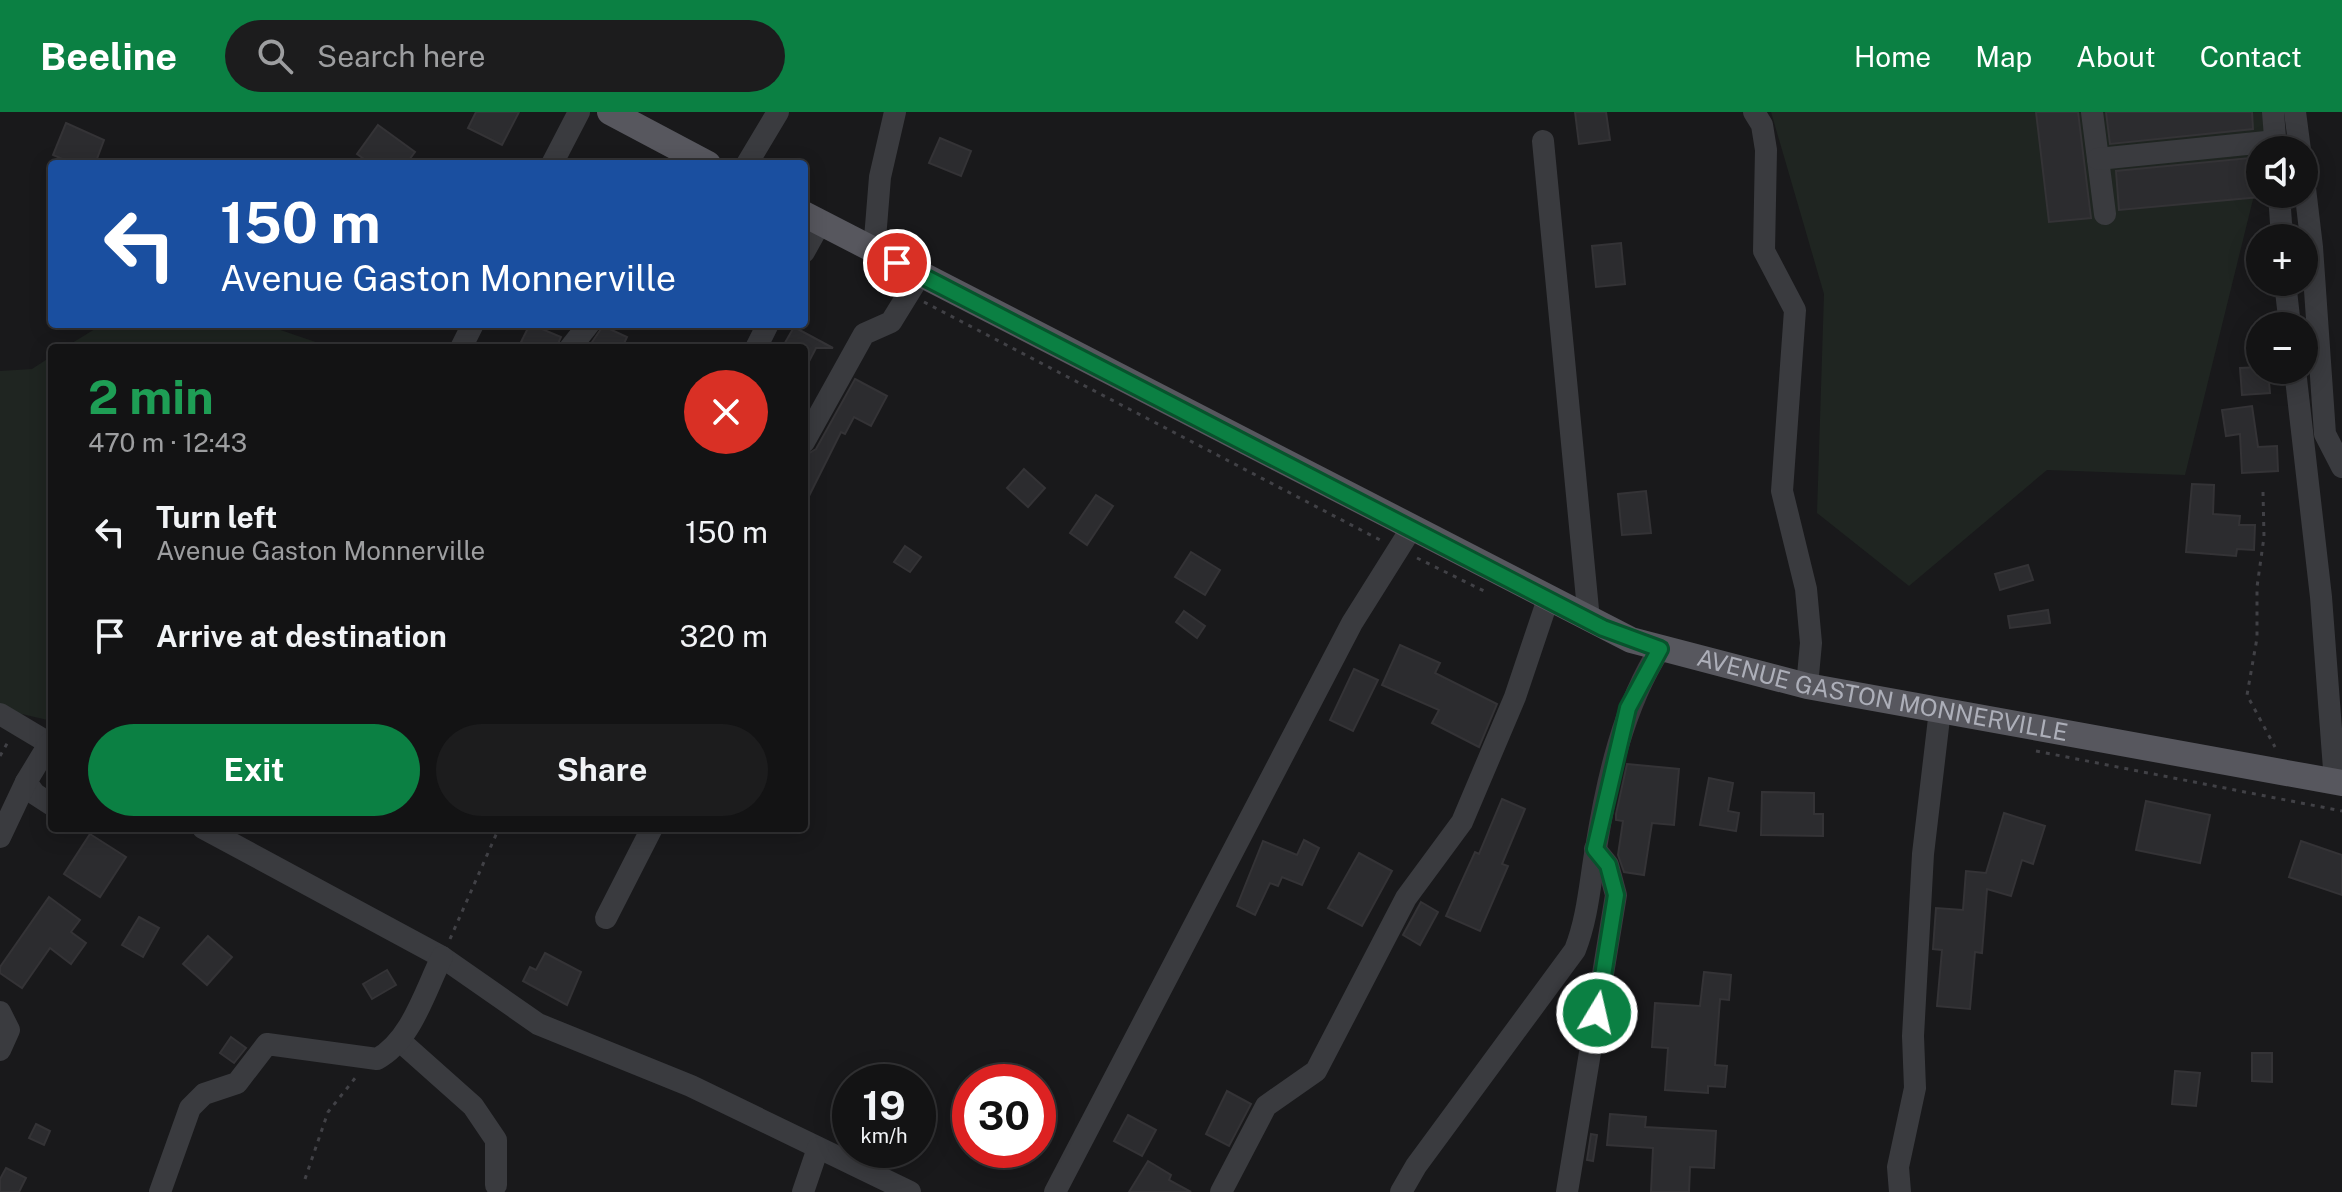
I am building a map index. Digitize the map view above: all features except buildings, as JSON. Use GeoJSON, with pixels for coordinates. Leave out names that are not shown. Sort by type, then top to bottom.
{"type":"FeatureCollection","features":[{"type":"Feature","properties":{"kind":"main road"},"geometry":{"type":"LineString","coordinates":[[611,112],[694,160]]}},
{"type":"Feature","properties":{"kind":"main road","name":"AVENUE GASTON MONNERVILLE"},"geometry":{"type":"LineString","coordinates":[[812,218],[1589,620],[1660,649],[1807,686],[2338,783]]}},
{"type":"Feature","properties":{"kind":"street"},"geometry":{"type":"LineString","coordinates":[[554,160],[579,112]]}},
{"type":"Feature","properties":{"kind":"street"},"geometry":{"type":"LineString","coordinates":[[749,160],[778,112]]}},
{"type":"Feature","properties":{"kind":"street"},"geometry":{"type":"LineString","coordinates":[[874,251],[880,177],[895,112]]}},
{"type":"Feature","properties":{"kind":"street"},"geometry":{"type":"LineString","coordinates":[[1754,112],[1762,125],[1766,150],[1764,251],[1795,310],[1782,491],[1806,589],[1811,643],[1807,686]]}},
{"type":"Feature","properties":{"kind":"street"},"geometry":{"type":"LineString","coordinates":[[2092,112],[2105,214]]}},
{"type":"Feature","properties":{"kind":"street"},"geometry":{"type":"LineString","coordinates":[[2273,112],[2275,136]]}},
{"type":"Feature","properties":{"kind":"street"},"geometry":{"type":"LineString","coordinates":[[2295,112],[2298,136]]}},
{"type":"Feature","properties":{"kind":"street"},"geometry":{"type":"LineString","coordinates":[[1543,141],[1589,620]]}},
{"type":"Feature","properties":{"kind":"street"},"geometry":{"type":"LineString","coordinates":[[2098,159],[2246,148]]}},
{"type":"Feature","properties":{"kind":"street"},"geometry":{"type":"LineString","coordinates":[[2307,208],[2325,434],[2342,467]]}},
{"type":"Feature","properties":{"kind":"street"},"geometry":{"type":"LineString","coordinates":[[808,435],[864,334],[891,322],[920,275]]}},
{"type":"Feature","properties":{"kind":"street"},"geometry":{"type":"LineString","coordinates":[[573,344],[586,328]]}},
{"type":"Feature","properties":{"kind":"street"},"geometry":{"type":"LineString","coordinates":[[2297,384],[2338,783]]}},
{"type":"Feature","properties":{"kind":"street"},"geometry":{"type":"LineString","coordinates":[[1055,1192],[1352,623],[1411,529]]}},
{"type":"Feature","properties":{"kind":"street"},"geometry":{"type":"LineString","coordinates":[[1221,1192],[1266,1106],[1316,1071],[1406,898],[1462,822],[1515,697],[1548,599]]}},
{"type":"Feature","properties":{"kind":"street"},"geometry":{"type":"LineString","coordinates":[[1401,1192],[1424,1155],[1575,950],[1584,924],[1595,849],[1628,708],[1660,649]]}},
{"type":"Feature","properties":{"kind":"street"},"geometry":{"type":"LineString","coordinates":[[1900,1192],[1898,1167],[1915,1088],[1913,1036],[1923,854],[1940,710]]}},
{"type":"Feature","properties":{"kind":"street"},"geometry":{"type":"LineString","coordinates":[[0,714],[48,743]]}},
{"type":"Feature","properties":{"kind":"street"},"geometry":{"type":"LineString","coordinates":[[0,837],[26,782],[48,749]]}},
{"type":"Feature","properties":{"kind":"street"},"geometry":{"type":"LineString","coordinates":[[26,782],[35,794],[48,802]]}},
{"type":"Feature","properties":{"kind":"street"},"geometry":{"type":"LineString","coordinates":[[210,832],[442,957],[538,1024],[691,1086],[910,1192]]}},
{"type":"Feature","properties":{"kind":"street"},"geometry":{"type":"LineString","coordinates":[[606,918],[650,832]]}},
{"type":"Feature","properties":{"kind":"street"},"geometry":{"type":"LineString","coordinates":[[1567,1192],[1616,895],[1608,865],[1595,849]]}},
{"type":"Feature","properties":{"kind":"street"},"geometry":{"type":"LineString","coordinates":[[160,1192],[190,1108],[204,1094],[237,1083],[267,1044],[377,1059],[400,1041],[442,957]]}},
{"type":"Feature","properties":{"kind":"street"},"geometry":{"type":"LineString","coordinates":[[0,1012],[9,1030],[0,1050]]}},
{"type":"Feature","properties":{"kind":"street"},"geometry":{"type":"LineString","coordinates":[[400,1041],[473,1106],[496,1140],[496,1185]]}},
{"type":"Feature","properties":{"kind":"street"},"geometry":{"type":"LineString","coordinates":[[803,1192],[818,1148]]}},
{"type":"Feature","properties":{"kind":"path"},"geometry":{"type":"LineString","coordinates":[[2263,492],[2264,537],[2257,587],[2257,638],[2247,695],[2291,774]]}},
{"type":"Feature","properties":{"kind":"path"},"geometry":{"type":"LineString","coordinates":[[442,957],[497,832]]}},
{"type":"Feature","properties":{"kind":"path"},"geometry":{"type":"LineString","coordinates":[[305,1179],[328,1112],[348,1084],[377,1059]]}},
{"type":"Feature","properties":{"kind":"shaded area"},"geometry":{"type":"Polygon","coordinates":[[[1771,112],[2275,112],[2266,136],[2246,136],[2246,208],[2251,208],[2185,475],[2047,470],[1909,586],[1817,513],[1824,294],[1771,112]]]}},
{"type":"Feature","properties":{"kind":"shaded area"},"geometry":{"type":"Polygon","coordinates":[[[96,328],[275,328],[321,344],[70,344],[96,328]]]}},
{"type":"Feature","properties":{"kind":"shaded area"},"geometry":{"type":"Polygon","coordinates":[[[48,359],[48,720],[0,709],[0,371],[32,369],[48,359]]]}},
{"type":"Feature","properties":{"kind":"route"},"geometry":{"type":"LineString","coordinates":[[897,263],[1603,628],[1660,649],[1628,708],[1595,849],[1608,865],[1616,895],[1597,1013]]}}]}
